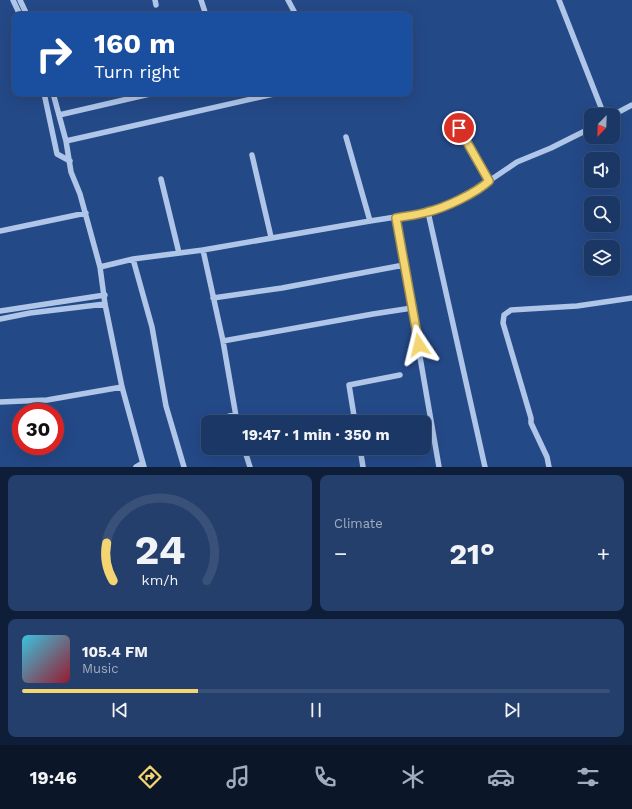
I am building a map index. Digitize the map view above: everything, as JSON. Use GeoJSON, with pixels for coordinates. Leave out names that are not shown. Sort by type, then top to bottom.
{"type":"FeatureCollection","features":[{"type":"Feature","properties":{"kind":"street"},"geometry":{"type":"LineString","coordinates":[[13,0],[19,12]]}},
{"type":"Feature","properties":{"kind":"street"},"geometry":{"type":"LineString","coordinates":[[20,0],[26,12]]}},
{"type":"Feature","properties":{"kind":"street"},"geometry":{"type":"LineString","coordinates":[[201,0],[205,12]]}},
{"type":"Feature","properties":{"kind":"street"},"geometry":{"type":"LineString","coordinates":[[288,0],[294,12]]}},
{"type":"Feature","properties":{"kind":"street"},"geometry":{"type":"LineString","coordinates":[[559,0],[601,108]]}},
{"type":"Feature","properties":{"kind":"street"},"geometry":{"type":"LineString","coordinates":[[45,96],[57,154],[70,161]]}},
{"type":"Feature","properties":{"kind":"street"},"geometry":{"type":"LineString","coordinates":[[54,96],[66,141],[71,172],[86,213],[100,267],[105,295],[105,304],[122,387],[144,465],[136,467]]}},
{"type":"Feature","properties":{"kind":"street"},"geometry":{"type":"LineString","coordinates":[[59,115],[141,96]]}},
{"type":"Feature","properties":{"kind":"street"},"geometry":{"type":"LineString","coordinates":[[66,141],[265,96]]}},
{"type":"Feature","properties":{"kind":"street"},"geometry":{"type":"LineString","coordinates":[[620,112],[632,105]]}},
{"type":"Feature","properties":{"kind":"street"},"geometry":{"type":"LineString","coordinates":[[459,128],[489,181]]}},
{"type":"Feature","properties":{"kind":"street"},"geometry":{"type":"LineString","coordinates":[[100,267],[133,259],[203,250],[370,220],[396,218],[428,212],[458,200],[483,187],[489,181],[517,162],[551,148],[584,132]]}},
{"type":"Feature","properties":{"kind":"street"},"geometry":{"type":"LineString","coordinates":[[346,137],[370,220]]}},
{"type":"Feature","properties":{"kind":"street"},"geometry":{"type":"LineString","coordinates":[[252,155],[271,238]]}},
{"type":"Feature","properties":{"kind":"street"},"geometry":{"type":"LineString","coordinates":[[161,178],[179,253]]}},
{"type":"Feature","properties":{"kind":"street"},"geometry":{"type":"LineString","coordinates":[[428,212],[485,467]]}},
{"type":"Feature","properties":{"kind":"street"},"geometry":{"type":"LineString","coordinates":[[0,231],[86,213]]}},
{"type":"Feature","properties":{"kind":"street"},"geometry":{"type":"LineString","coordinates":[[396,218],[439,467]]}},
{"type":"Feature","properties":{"kind":"street"},"geometry":{"type":"LineString","coordinates":[[203,250],[212,298],[223,341],[235,414],[232,415]]}},
{"type":"Feature","properties":{"kind":"street"},"geometry":{"type":"LineString","coordinates":[[133,259],[152,327],[166,406],[184,467]]}},
{"type":"Feature","properties":{"kind":"street"},"geometry":{"type":"LineString","coordinates":[[212,298],[282,288],[404,265]]}},
{"type":"Feature","properties":{"kind":"street"},"geometry":{"type":"LineString","coordinates":[[0,310],[105,295]]}},
{"type":"Feature","properties":{"kind":"street"},"geometry":{"type":"LineString","coordinates":[[548,467],[547,457],[531,423],[531,418],[503,323],[504,315],[511,310],[577,306],[632,298]]}},
{"type":"Feature","properties":{"kind":"street"},"geometry":{"type":"LineString","coordinates":[[0,319],[30,313],[105,304]]}},
{"type":"Feature","properties":{"kind":"street"},"geometry":{"type":"LineString","coordinates":[[223,341],[412,308]]}},
{"type":"Feature","properties":{"kind":"street"},"geometry":{"type":"LineString","coordinates":[[354,415],[349,385],[400,375]]}},
{"type":"Feature","properties":{"kind":"street"},"geometry":{"type":"LineString","coordinates":[[0,402],[47,400],[122,387]]}},
{"type":"Feature","properties":{"kind":"street"},"geometry":{"type":"LineString","coordinates":[[246,455],[250,467]]}},
{"type":"Feature","properties":{"kind":"street"},"geometry":{"type":"LineString","coordinates":[[361,455],[363,467]]}},
{"type":"Feature","properties":{"kind":"route"},"geometry":{"type":"LineString","coordinates":[[419,345],[396,218],[428,212],[458,200],[483,187],[489,181],[459,128]]}}]}
